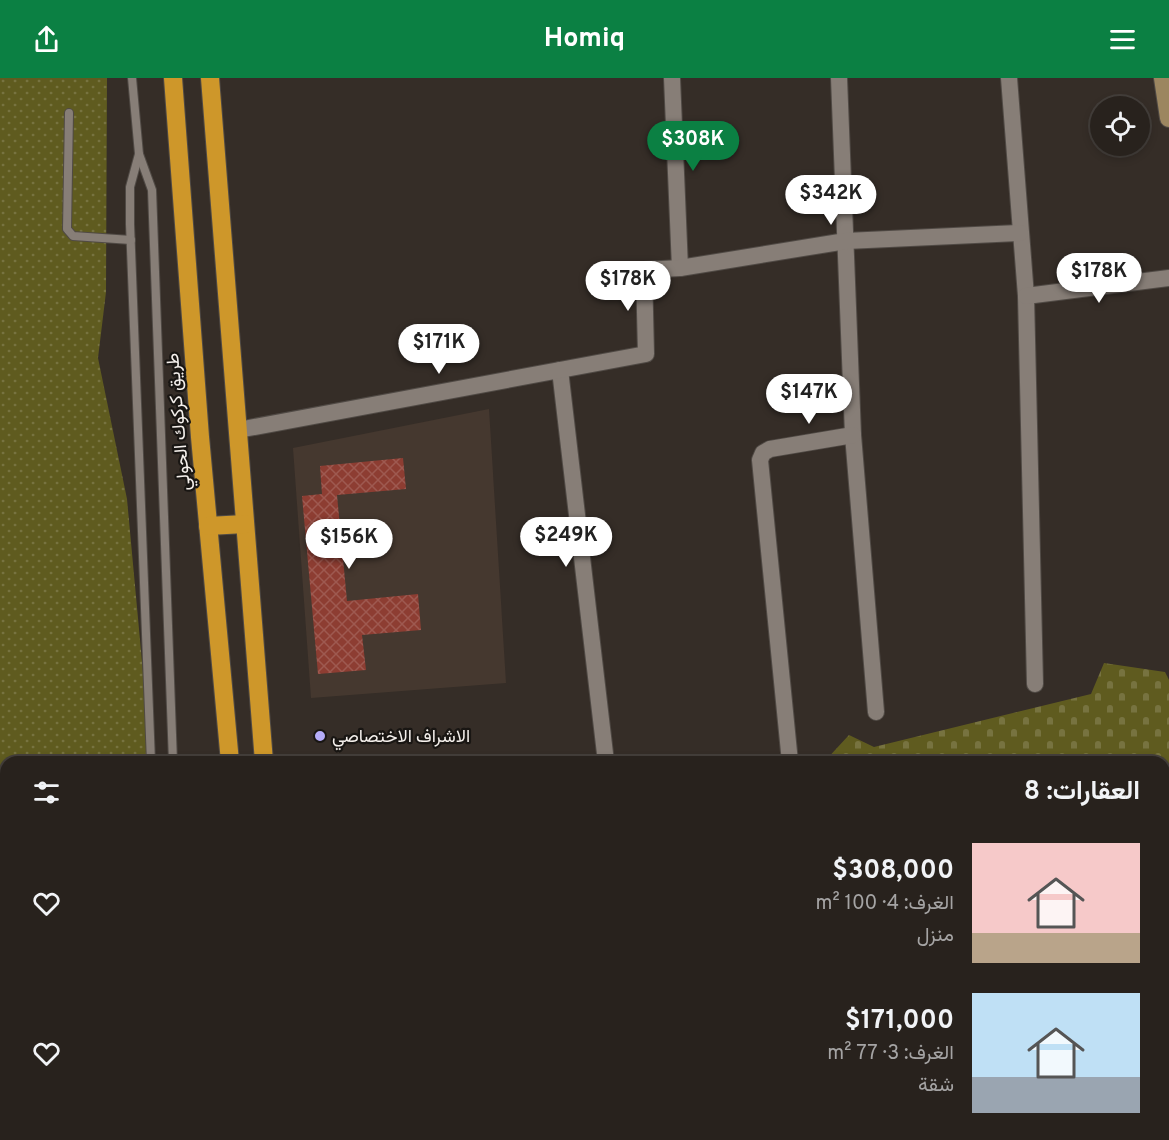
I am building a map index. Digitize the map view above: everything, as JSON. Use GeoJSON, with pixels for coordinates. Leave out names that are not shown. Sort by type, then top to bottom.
{"type":"FeatureCollection","features":[{"type":"Feature","properties":{"kind":"highway","name":"طريق كركوك الحولي"},"geometry":{"type":"LineString","coordinates":[[173,78],[208,526],[229,756]]}},
{"type":"Feature","properties":{"kind":"highway"},"geometry":{"type":"LineString","coordinates":[[210,78],[264,756]]}},
{"type":"Feature","properties":{"kind":"highway"},"geometry":{"type":"LineString","coordinates":[[208,526],[245,524]]}},
{"type":"Feature","properties":{"kind":"street"},"geometry":{"type":"LineString","coordinates":[[672,78],[680,268]]}},
{"type":"Feature","properties":{"kind":"street"},"geometry":{"type":"LineString","coordinates":[[839,78],[853,435],[876,712]]}},
{"type":"Feature","properties":{"kind":"street"},"geometry":{"type":"LineString","coordinates":[[1009,78],[1026,296],[1035,684]]}},
{"type":"Feature","properties":{"kind":"street"},"geometry":{"type":"LineString","coordinates":[[1163,78],[1169,118]]}},
{"type":"Feature","properties":{"kind":"street"},"geometry":{"type":"LineString","coordinates":[[238,430],[646,354],[644,270],[680,268],[846,241],[1020,233]]}},
{"type":"Feature","properties":{"kind":"street"},"geometry":{"type":"LineString","coordinates":[[1026,296],[1169,278]]}},
{"type":"Feature","properties":{"kind":"street"},"geometry":{"type":"LineString","coordinates":[[560,370],[605,756]]}},
{"type":"Feature","properties":{"kind":"street"},"geometry":{"type":"LineString","coordinates":[[789,756],[760,460],[763,453],[771,449],[853,435]]}},
{"type":"Feature","properties":{"kind":"lane"},"geometry":{"type":"LineString","coordinates":[[132,78],[139,154],[152,190],[173,756]]}},
{"type":"Feature","properties":{"kind":"lane"},"geometry":{"type":"LineString","coordinates":[[69,113],[67,229],[73,236],[131,240]]}},
{"type":"Feature","properties":{"kind":"lane"},"geometry":{"type":"LineString","coordinates":[[139,154],[130,187],[131,240],[151,756]]}},
{"type":"Feature","properties":{"kind":"shaded area"},"geometry":{"type":"Polygon","coordinates":[[[489,409],[506,683],[311,698],[293,448],[489,409]]]}},
{"type":"Feature","properties":{"kind":"green space"},"geometry":{"type":"Polygon","coordinates":[[[0,78],[107,78],[106,292],[98,358],[127,499],[151,756],[0,756],[0,78]]]}},
{"type":"Feature","properties":{"kind":"green space"},"geometry":{"type":"Polygon","coordinates":[[[1104,663],[1165,672],[1169,680],[1169,756],[830,756],[849,735],[874,747],[1091,694],[1104,663]]]}},
{"type":"Feature","properties":{"kind":"building"},"geometry":{"type":"Polygon","coordinates":[[[403,458],[406,489],[337,495],[347,601],[418,594],[421,630],[362,635],[366,670],[318,674],[302,496],[322,494],[320,466],[403,458]]]}},
{"type":"Feature","properties":{"kind":"place","name":"الاشراف الاختصاصي"},"geometry":{"type":"Point","coordinates":[320,736]}}]}
